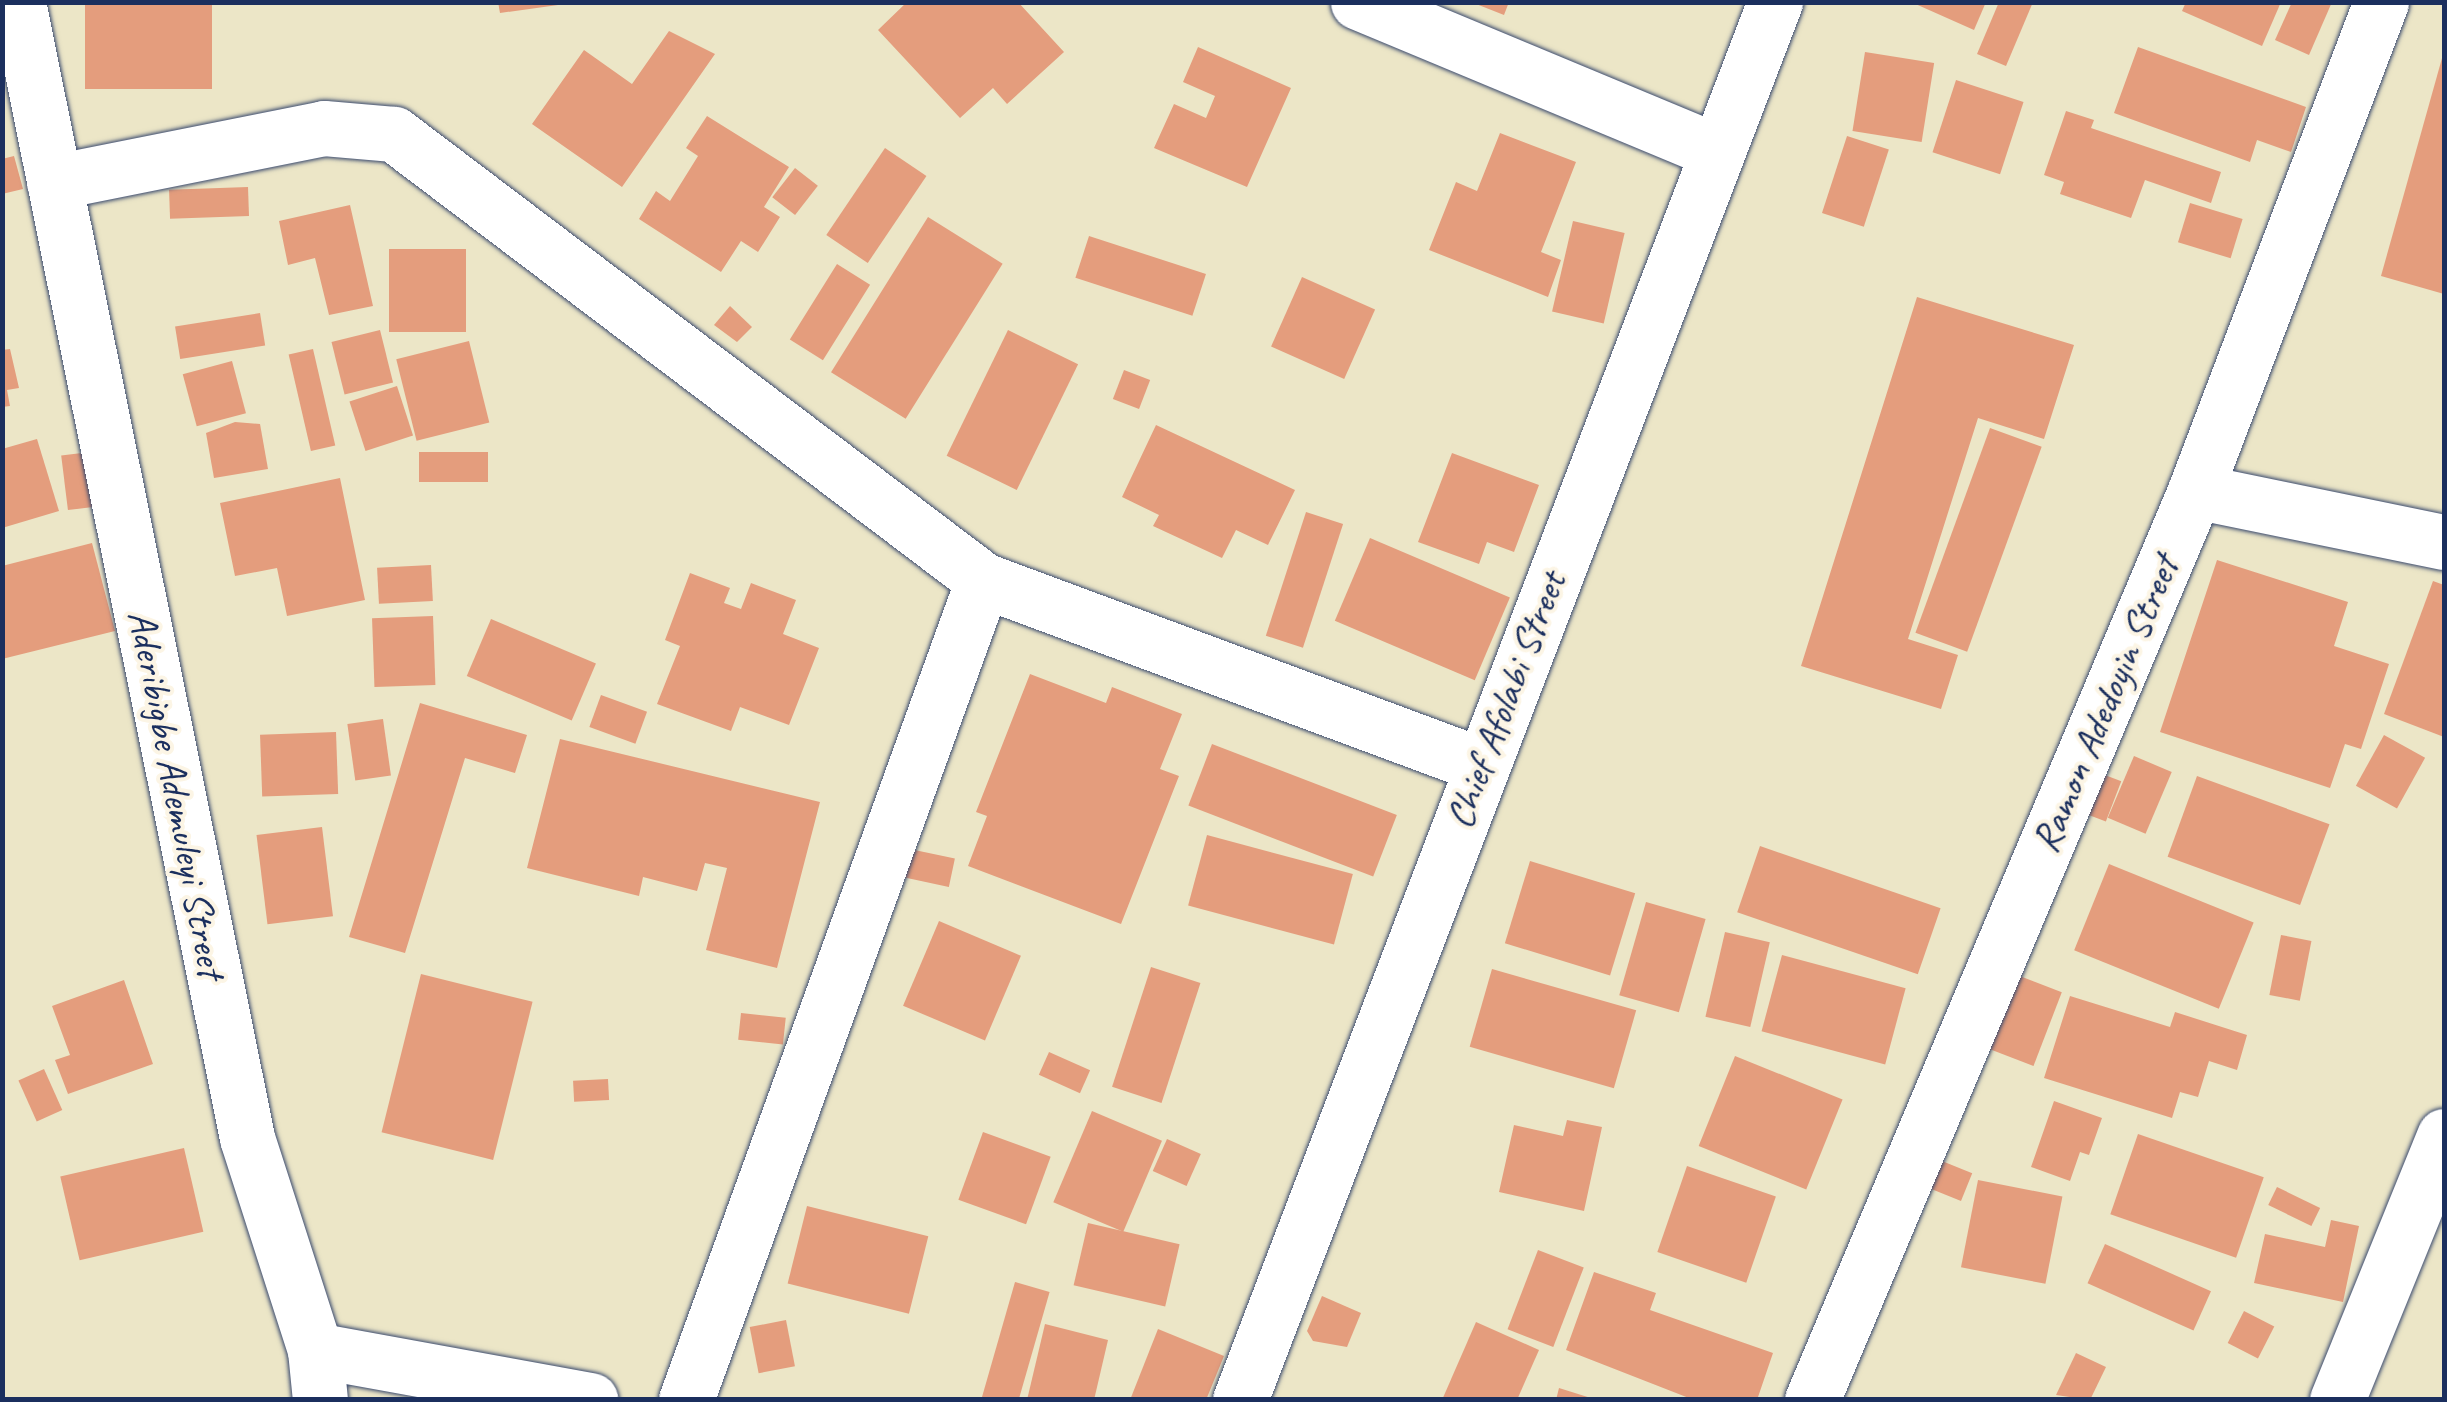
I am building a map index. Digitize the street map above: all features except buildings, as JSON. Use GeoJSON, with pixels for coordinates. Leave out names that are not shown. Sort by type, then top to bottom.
{"type":"FeatureCollection","features":[{"type":"Feature","properties":{"kind":"street","name":"Aderibigbe Ademuleyi Street"},"geometry":{"type":"LineString","coordinates":[[18,2],[246,1138],[317,1374]]}},
{"type":"Feature","properties":{"kind":"street"},"geometry":{"type":"LineString","coordinates":[[1358,2],[1714,150]]}},
{"type":"Feature","properties":{"kind":"street","name":"Chief Afolabi Street"},"geometry":{"type":"LineString","coordinates":[[1240,1400],[1714,150],[1776,2]]}},
{"type":"Feature","properties":{"kind":"street","name":"Ramon Adedoyin Street"},"geometry":{"type":"LineString","coordinates":[[1812,1400],[2194,491],[2380,2]]}},
{"type":"Feature","properties":{"kind":"street"},"geometry":{"type":"LineString","coordinates":[[54,182],[324,128],[394,134],[983,580],[1481,764]]}},
{"type":"Feature","properties":{"kind":"street"},"geometry":{"type":"LineString","coordinates":[[2194,491],[2444,542]]}},
{"type":"Feature","properties":{"kind":"street"},"geometry":{"type":"LineString","coordinates":[[686,1400],[983,580]]}},
{"type":"Feature","properties":{"kind":"street"},"geometry":{"type":"LineString","coordinates":[[2338,1400],[2444,1136]]}},
{"type":"Feature","properties":{"kind":"street"},"geometry":{"type":"LineString","coordinates":[[317,1374],[591,1400]]}}]}
